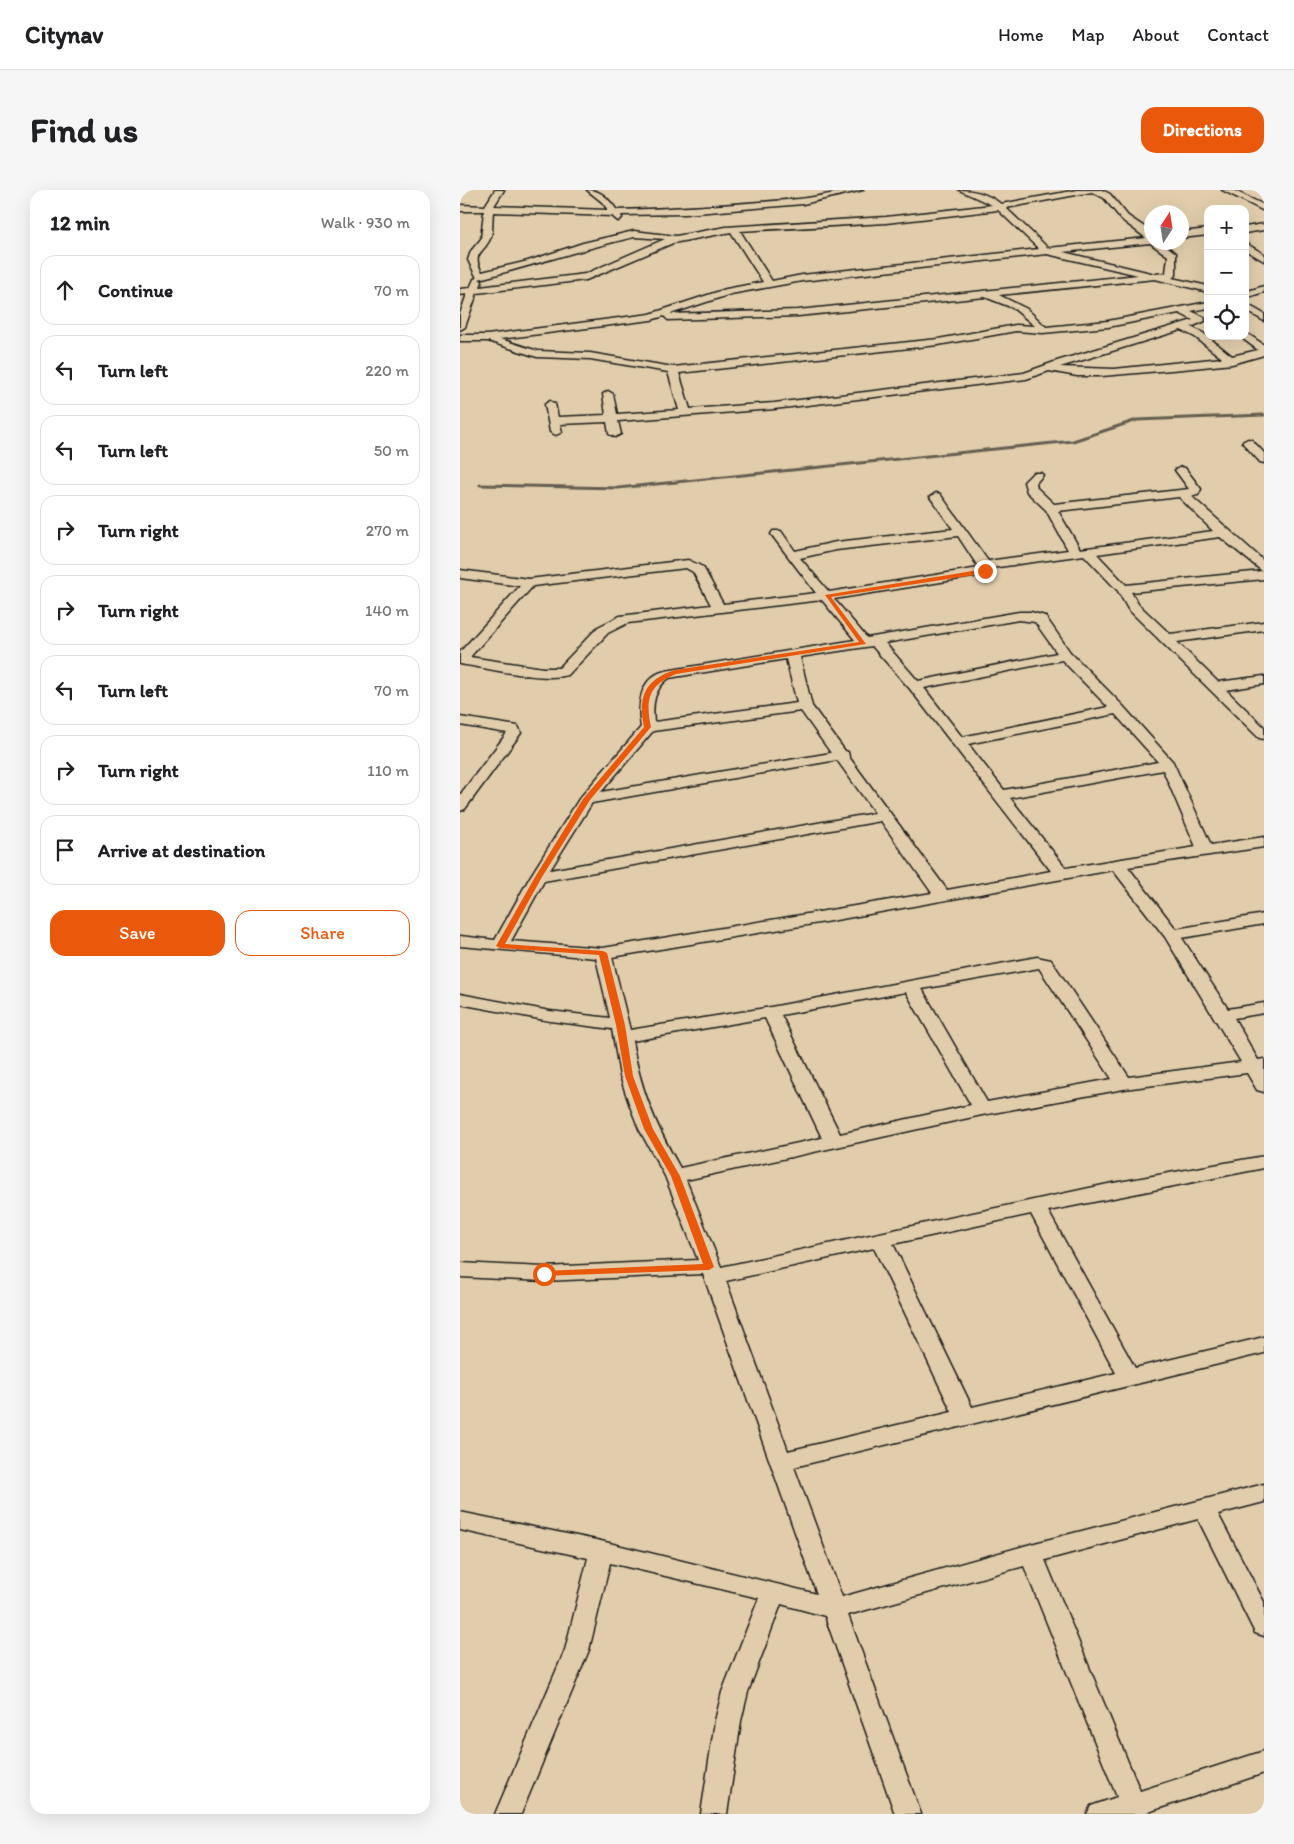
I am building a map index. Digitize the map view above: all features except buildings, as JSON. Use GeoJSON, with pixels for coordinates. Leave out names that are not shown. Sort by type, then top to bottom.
{"type":"FeatureCollection","features":[{"type":"Feature","properties":{"kind":"street"},"geometry":{"type":"LineString","coordinates":[[460,327],[479,276],[472,263],[474,246],[487,234],[486,220],[489,208],[492,199],[500,190]]}},
{"type":"Feature","properties":{"kind":"street"},"geometry":{"type":"LineString","coordinates":[[591,190],[605,200],[612,213],[634,234]]}},
{"type":"Feature","properties":{"kind":"street"},"geometry":{"type":"LineString","coordinates":[[460,208],[612,213],[685,211],[760,200],[821,199],[859,190]]}},
{"type":"Feature","properties":{"kind":"street"},"geometry":{"type":"LineString","coordinates":[[963,190],[987,198],[1000,207],[1046,251],[1204,288]]}},
{"type":"Feature","properties":{"kind":"street"},"geometry":{"type":"LineString","coordinates":[[1030,201],[1031,190]]}},
{"type":"Feature","properties":{"kind":"street"},"geometry":{"type":"LineString","coordinates":[[460,292],[586,277],[599,273],[642,250],[682,238],[712,232],[890,219],[1000,207],[1089,190]]}},
{"type":"Feature","properties":{"kind":"street"},"geometry":{"type":"LineString","coordinates":[[1095,190],[1107,196],[1125,218],[1144,233]]}},
{"type":"Feature","properties":{"kind":"street"},"geometry":{"type":"LineString","coordinates":[[1226,190],[1264,208]]}},
{"type":"Feature","properties":{"kind":"street"},"geometry":{"type":"LineString","coordinates":[[685,211],[712,232]]}},
{"type":"Feature","properties":{"kind":"street"},"geometry":{"type":"LineString","coordinates":[[1249,229],[1264,227]]}},
{"type":"Feature","properties":{"kind":"street"},"geometry":{"type":"LineString","coordinates":[[735,231],[769,284]]}},
{"type":"Feature","properties":{"kind":"street"},"geometry":{"type":"LineString","coordinates":[[1189,234],[1204,232]]}},
{"type":"Feature","properties":{"kind":"street"},"geometry":{"type":"LineString","coordinates":[[479,276],[531,263],[586,244],[634,234],[682,238]]}},
{"type":"Feature","properties":{"kind":"street"},"geometry":{"type":"LineString","coordinates":[[651,317],[712,296],[769,284],[860,271],[1144,240]]}},
{"type":"Feature","properties":{"kind":"street"},"geometry":{"type":"LineString","coordinates":[[1249,249],[1264,258]]}},
{"type":"Feature","properties":{"kind":"street"},"geometry":{"type":"LineString","coordinates":[[460,338],[487,338],[651,317],[798,313],[983,293],[1159,277],[1173,274],[1174,259],[1168,250]]}},
{"type":"Feature","properties":{"kind":"street"},"geometry":{"type":"LineString","coordinates":[[1249,294],[1264,290]]}},
{"type":"Feature","properties":{"kind":"street"},"geometry":{"type":"LineString","coordinates":[[983,293],[1006,301],[1028,313],[1043,330]]}},
{"type":"Feature","properties":{"kind":"street"},"geometry":{"type":"LineString","coordinates":[[487,338],[537,354],[590,356],[673,370],[938,342],[1016,328],[1043,330],[1075,328],[1204,306]]}},
{"type":"Feature","properties":{"kind":"street"},"geometry":{"type":"LineString","coordinates":[[1249,309],[1264,318]]}},
{"type":"Feature","properties":{"kind":"street"},"geometry":{"type":"LineString","coordinates":[[1182,311],[1204,321]]}},
{"type":"Feature","properties":{"kind":"street"},"geometry":{"type":"LineString","coordinates":[[550,404],[555,427],[612,418],[686,414],[870,396],[1026,376],[1204,321]]}},
{"type":"Feature","properties":{"kind":"street"},"geometry":{"type":"LineString","coordinates":[[1183,328],[1199,335],[1232,361]]}},
{"type":"Feature","properties":{"kind":"street"},"geometry":{"type":"LineString","coordinates":[[460,342],[472,338]]}},
{"type":"Feature","properties":{"kind":"street"},"geometry":{"type":"LineString","coordinates":[[1249,339],[1264,340]]}},
{"type":"Feature","properties":{"kind":"street"},"geometry":{"type":"LineString","coordinates":[[1249,340],[1264,351]]}},
{"type":"Feature","properties":{"kind":"street"},"geometry":{"type":"LineString","coordinates":[[1050,368],[1096,375],[1193,367],[1232,361],[1264,351]]}},
{"type":"Feature","properties":{"kind":"street"},"geometry":{"type":"LineString","coordinates":[[673,370],[686,414]]}},
{"type":"Feature","properties":{"kind":"street"},"geometry":{"type":"LineString","coordinates":[[608,394],[615,434]]}},
{"type":"Feature","properties":{"kind":"street"},"geometry":{"type":"LineString","coordinates":[[1248,442],[1264,460]]}},
{"type":"Feature","properties":{"kind":"street"},"geometry":{"type":"LineString","coordinates":[[1051,508],[1183,494],[1195,490],[1181,470]]}},
{"type":"Feature","properties":{"kind":"street"},"geometry":{"type":"LineString","coordinates":[[1037,475],[1030,482],[1031,489],[1051,508],[1066,538],[1123,589],[1133,606],[1264,735]]}},
{"type":"Feature","properties":{"kind":"street"},"geometry":{"type":"LineString","coordinates":[[1183,494],[1223,533],[1264,568]]}},
{"type":"Feature","properties":{"kind":"street"},"geometry":{"type":"LineString","coordinates":[[460,660],[542,672],[563,672],[603,630],[616,622],[636,617],[827,596],[985,571],[985,565],[936,497]]}},
{"type":"Feature","properties":{"kind":"street"},"geometry":{"type":"LineString","coordinates":[[792,556],[836,546],[961,532]]}},
{"type":"Feature","properties":{"kind":"street"},"geometry":{"type":"LineString","coordinates":[[985,565],[1223,533]]}},
{"type":"Feature","properties":{"kind":"street"},"geometry":{"type":"LineString","coordinates":[[777,534],[792,556],[827,596],[869,642],[915,686],[1061,873]]}},
{"type":"Feature","properties":{"kind":"street"},"geometry":{"type":"LineString","coordinates":[[460,574],[529,583],[688,564],[698,570],[719,608]]}},
{"type":"Feature","properties":{"kind":"street"},"geometry":{"type":"LineString","coordinates":[[1123,589],[1264,575]]}},
{"type":"Feature","properties":{"kind":"street"},"geometry":{"type":"LineString","coordinates":[[460,660],[529,583]]}},
{"type":"Feature","properties":{"kind":"street"},"geometry":{"type":"LineString","coordinates":[[648,727],[644,708],[646,696],[653,684],[665,675],[1025,616],[1040,619],[1065,655],[1118,709],[1168,765],[1205,849]]}},
{"type":"Feature","properties":{"kind":"street"},"geometry":{"type":"LineString","coordinates":[[1166,639],[1264,626]]}},
{"type":"Feature","properties":{"kind":"street"},"geometry":{"type":"LineString","coordinates":[[792,654],[805,706],[843,755],[942,895]]}},
{"type":"Feature","properties":{"kind":"street"},"geometry":{"type":"LineString","coordinates":[[915,686],[1065,655]]}},
{"type":"Feature","properties":{"kind":"street"},"geometry":{"type":"LineString","coordinates":[[1214,687],[1264,680]]}},
{"type":"Feature","properties":{"kind":"street"},"geometry":{"type":"LineString","coordinates":[[500,946],[538,877],[587,799],[648,727],[805,706]]}},
{"type":"Feature","properties":{"kind":"street"},"geometry":{"type":"LineString","coordinates":[[958,742],[1118,709]]}},
{"type":"Feature","properties":{"kind":"street"},"geometry":{"type":"LineString","coordinates":[[460,721],[506,727],[513,729],[514,732],[460,806]]}},
{"type":"Feature","properties":{"kind":"street"},"geometry":{"type":"LineString","coordinates":[[587,799],[843,755]]}},
{"type":"Feature","properties":{"kind":"street"},"geometry":{"type":"LineString","coordinates":[[1001,795],[1168,765]]}},
{"type":"Feature","properties":{"kind":"street"},"geometry":{"type":"LineString","coordinates":[[538,877],[885,816]]}},
{"type":"Feature","properties":{"kind":"street"},"geometry":{"type":"LineString","coordinates":[[460,940],[500,946],[603,953],[824,917],[1061,873],[1205,849],[1264,842]]}},
{"type":"Feature","properties":{"kind":"street"},"geometry":{"type":"LineString","coordinates":[[1117,864],[1172,935],[1258,1066],[1264,1086]]}},
{"type":"Feature","properties":{"kind":"street"},"geometry":{"type":"LineString","coordinates":[[1172,935],[1264,919]]}},
{"type":"Feature","properties":{"kind":"street"},"geometry":{"type":"LineString","coordinates":[[603,953],[629,1076],[648,1129],[675,1176],[712,1271],[908,1814]]}},
{"type":"Feature","properties":{"kind":"street"},"geometry":{"type":"LineString","coordinates":[[460,999],[621,1031],[771,1012],[1037,962],[1045,964],[1124,1083]]}},
{"type":"Feature","properties":{"kind":"street"},"geometry":{"type":"LineString","coordinates":[[911,985],[982,1109]]}},
{"type":"Feature","properties":{"kind":"street"},"geometry":{"type":"LineString","coordinates":[[1223,1015],[1264,1008]]}},
{"type":"Feature","properties":{"kind":"street"},"geometry":{"type":"LineString","coordinates":[[771,1012],[834,1142]]}},
{"type":"Feature","properties":{"kind":"street"},"geometry":{"type":"LineString","coordinates":[[675,1176],[982,1109],[1124,1083],[1258,1066]]}},
{"type":"Feature","properties":{"kind":"street"},"geometry":{"type":"LineString","coordinates":[[460,1270],[544,1274],[712,1271],[881,1241],[1188,1174],[1264,1162]]}},
{"type":"Feature","properties":{"kind":"street"},"geometry":{"type":"LineString","coordinates":[[1036,1206],[1129,1376]]}},
{"type":"Feature","properties":{"kind":"street"},"geometry":{"type":"LineString","coordinates":[[881,1241],[965,1416]]}},
{"type":"Feature","properties":{"kind":"street"},"geometry":{"type":"LineString","coordinates":[[780,1462],[1129,1376],[1264,1345]]}},
{"type":"Feature","properties":{"kind":"street"},"geometry":{"type":"LineString","coordinates":[[460,1521],[601,1551],[774,1592],[835,1609],[1031,1554],[1264,1493]]}},
{"type":"Feature","properties":{"kind":"street"},"geometry":{"type":"LineString","coordinates":[[1204,1509],[1264,1626]]}},
{"type":"Feature","properties":{"kind":"street"},"geometry":{"type":"LineString","coordinates":[[508,1814],[576,1650],[601,1551]]}},
{"type":"Feature","properties":{"kind":"street"},"geometry":{"type":"LineString","coordinates":[[1031,1554],[1133,1806]]}},
{"type":"Feature","properties":{"kind":"street"},"geometry":{"type":"LineString","coordinates":[[714,1814],[728,1721],[735,1692],[774,1592]]}},
{"type":"Feature","properties":{"kind":"street"},"geometry":{"type":"LineString","coordinates":[[1100,1814],[1133,1806],[1264,1762]]}},
{"type":"Feature","properties":{"kind":"waterway"},"geometry":{"type":"LineString","coordinates":[[480,485],[618,488],[1073,441],[1137,420],[1264,415]]}},
{"type":"Feature","properties":{"kind":"route"},"geometry":{"type":"LineString","coordinates":[[544,1274],[709,1267],[675,1176],[648,1129],[629,1076],[620,1025],[603,953],[500,946],[538,877],[587,799],[648,727],[644,708],[646,696],[653,684],[665,675],[675,672],[864,643],[827,596],[985,571]]}}]}
